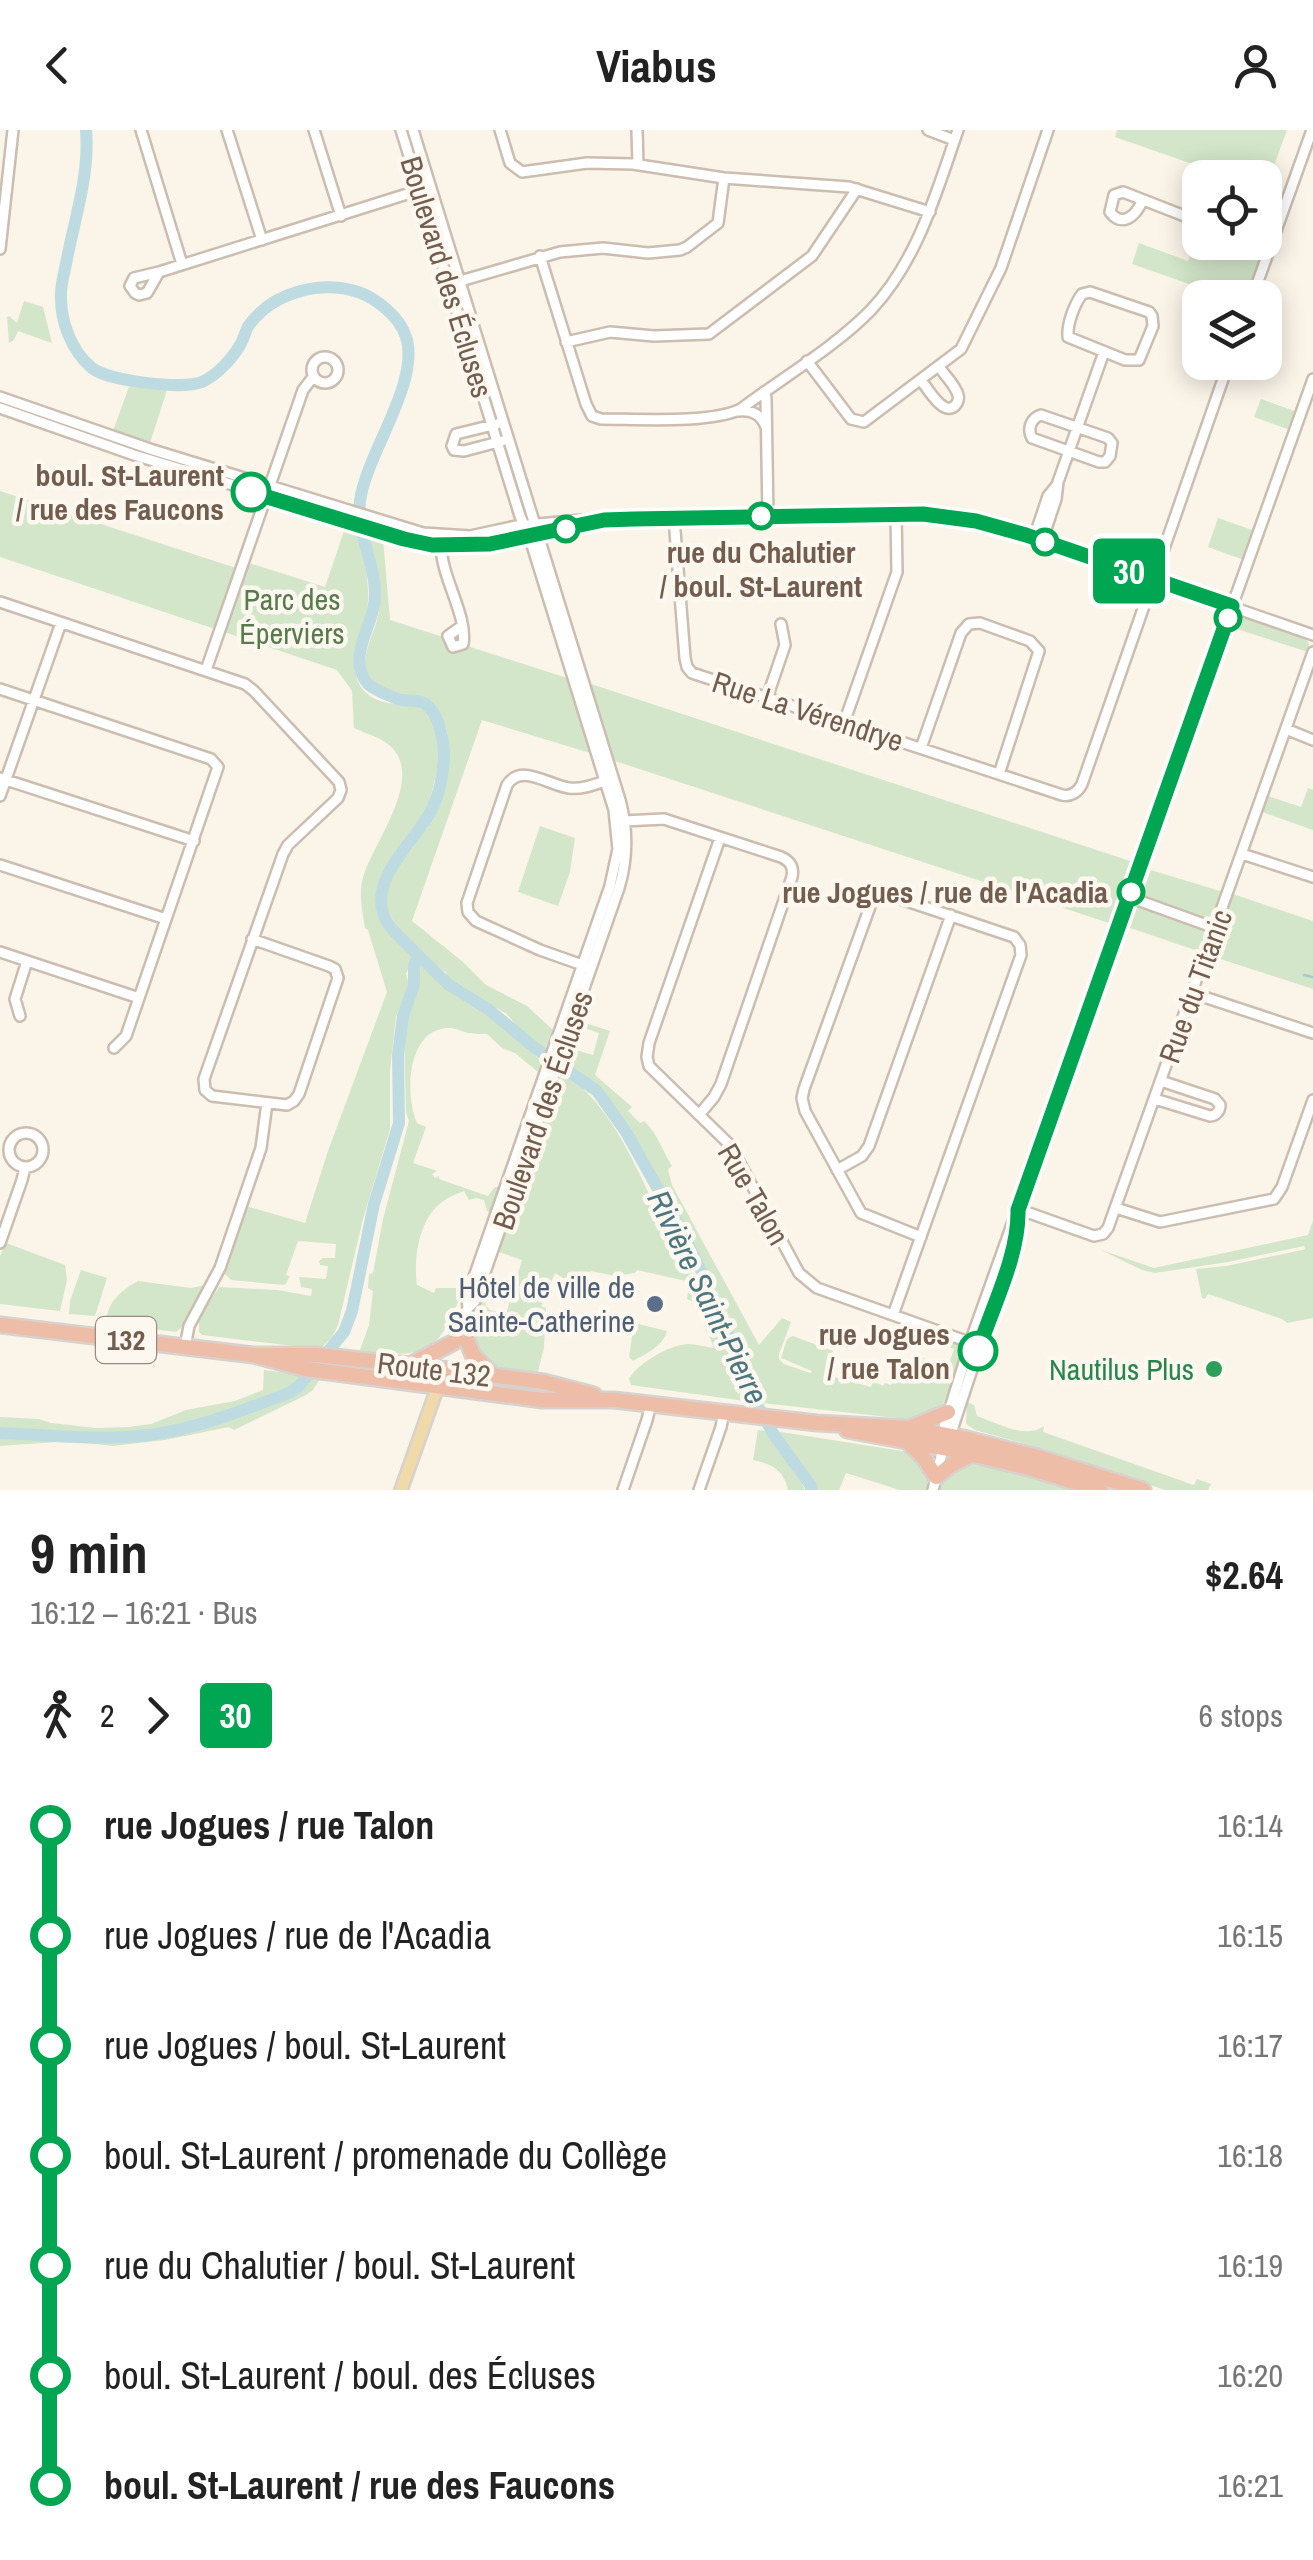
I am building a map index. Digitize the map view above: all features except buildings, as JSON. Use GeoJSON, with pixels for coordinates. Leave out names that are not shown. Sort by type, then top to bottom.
{"type":"FeatureCollection","features":[{"type":"Feature","properties":{"kind":"highway","name":"Route 132"},"geometry":{"type":"LineString","coordinates":[[0,1324],[253,1356],[542,1400],[614,1400],[946,1439],[1049,1460],[1144,1490]]}},
{"type":"Feature","properties":{"kind":"highway"},"geometry":{"type":"LineString","coordinates":[[460,1326],[473,1355],[494,1376]]}},
{"type":"Feature","properties":{"kind":"highway","name":"Route 132"},"geometry":{"type":"LineString","coordinates":[[314,1365],[332,1357],[410,1365],[449,1357],[494,1376],[544,1382],[614,1400]]}},
{"type":"Feature","properties":{"kind":"highway"},"geometry":{"type":"LineString","coordinates":[[410,1365],[449,1357]]}},
{"type":"Feature","properties":{"kind":"highway"},"geometry":{"type":"LineString","coordinates":[[948,1412],[909,1435],[934,1483],[951,1465],[973,1454]]}},
{"type":"Feature","properties":{"kind":"highway","name":"Route 132"},"geometry":{"type":"LineString","coordinates":[[946,1439],[973,1454],[1100,1490]]}},
{"type":"Feature","properties":{"kind":"main road"},"geometry":{"type":"LineString","coordinates":[[401,1490],[449,1357]]}},
{"type":"Feature","properties":{"kind":"street"},"geometry":{"type":"LineString","coordinates":[[0,249],[14,130]]}},
{"type":"Feature","properties":{"kind":"street"},"geometry":{"type":"LineString","coordinates":[[141,130],[182,264]]}},
{"type":"Feature","properties":{"kind":"street"},"geometry":{"type":"LineString","coordinates":[[227,130],[262,240]]}},
{"type":"Feature","properties":{"kind":"street"},"geometry":{"type":"LineString","coordinates":[[314,130],[340,216]]}},
{"type":"Feature","properties":{"kind":"street","name":"Boulevard des Écluses"},"geometry":{"type":"LineString","coordinates":[[401,130],[425,188],[455,283],[498,423],[498,443],[532,530]]}},
{"type":"Feature","properties":{"kind":"street","name":"Boulevard des Écluses"},"geometry":{"type":"LineString","coordinates":[[413,130],[425,188]]}},
{"type":"Feature","properties":{"kind":"street"},"geometry":{"type":"LineString","coordinates":[[500,130],[510,163],[519,171],[576,164],[638,165],[724,178],[857,189],[930,212]]}},
{"type":"Feature","properties":{"kind":"street"},"geometry":{"type":"LineString","coordinates":[[637,130],[638,165]]}},
{"type":"Feature","properties":{"kind":"street"},"geometry":{"type":"LineString","coordinates":[[736,412],[858,322],[876,304],[912,253],[956,135],[928,130]]}},
{"type":"Feature","properties":{"kind":"street"},"geometry":{"type":"LineString","coordinates":[[807,361],[851,419],[864,422],[961,348],[999,271],[1048,130]]}},
{"type":"Feature","properties":{"kind":"street"},"geometry":{"type":"LineString","coordinates":[[1282,204],[1312,130]]}},
{"type":"Feature","properties":{"kind":"street"},"geometry":{"type":"LineString","coordinates":[[455,283],[540,256],[591,249],[648,253],[685,248],[718,223],[724,178]]}},
{"type":"Feature","properties":{"kind":"street"},"geometry":{"type":"LineString","coordinates":[[159,272],[425,188]]}},
{"type":"Feature","properties":{"kind":"street"},"geometry":{"type":"LineString","coordinates":[[566,342],[610,332],[654,336],[709,334],[812,256],[857,189]]}},
{"type":"Feature","properties":{"kind":"street"},"geometry":{"type":"LineString","coordinates":[[1142,201],[1182,215]]}},
{"type":"Feature","properties":{"kind":"street"},"geometry":{"type":"LineString","coordinates":[[540,256],[592,416],[708,418],[748,411],[758,415],[766,430]]}},
{"type":"Feature","properties":{"kind":"street"},"geometry":{"type":"LineString","coordinates":[[1084,292],[1152,316],[1153,326],[1140,360],[1130,361],[1104,352],[1068,338],[1079,296],[1084,292]]}},
{"type":"Feature","properties":{"kind":"street"},"geometry":{"type":"LineString","coordinates":[[1038,539],[1048,496],[1058,482],[1104,352]]}},
{"type":"Feature","properties":{"kind":"street"},"geometry":{"type":"LineString","coordinates":[[921,380],[942,406],[955,406],[958,394],[939,367]]}},
{"type":"Feature","properties":{"kind":"street"},"geometry":{"type":"LineString","coordinates":[[206,670],[303,390],[314,377]]}},
{"type":"Feature","properties":{"kind":"street"},"geometry":{"type":"LineString","coordinates":[[946,1439],[948,1412],[1014,1242],[1018,1210],[1313,379]]}},
{"type":"Feature","properties":{"kind":"street"},"geometry":{"type":"LineString","coordinates":[[1152,578],[1223,380]]}},
{"type":"Feature","properties":{"kind":"street"},"geometry":{"type":"LineString","coordinates":[[764,392],[768,516]]}},
{"type":"Feature","properties":{"kind":"street"},"geometry":{"type":"LineString","coordinates":[[0,397],[267,491]]}},
{"type":"Feature","properties":{"kind":"street"},"geometry":{"type":"LineString","coordinates":[[0,408],[134,456],[267,491],[420,543],[482,545],[532,530]]}},
{"type":"Feature","properties":{"kind":"street"},"geometry":{"type":"LineString","coordinates":[[1044,415],[1078,428],[1108,438],[1112,451],[1108,459],[1102,463],[1069,452],[1032,438],[1029,432],[1035,417],[1044,415]]}},
{"type":"Feature","properties":{"kind":"street","name":"Boulevard des Écluses"},"geometry":{"type":"LineString","coordinates":[[449,1357],[468,1308],[476,1301],[551,1069],[624,870],[626,847],[532,530],[510,439],[498,423]]}},
{"type":"Feature","properties":{"kind":"street","name":"Boulevard des Écluses"},"geometry":{"type":"LineString","coordinates":[[498,423],[456,434],[454,450],[461,452],[510,439]]}},
{"type":"Feature","properties":{"kind":"street"},"geometry":{"type":"LineString","coordinates":[[372,524],[450,536],[604,520],[896,514],[958,518],[1038,539],[1313,635]]}},
{"type":"Feature","properties":{"kind":"street"},"geometry":{"type":"LineString","coordinates":[[844,723],[897,569],[896,514]]}},
{"type":"Feature","properties":{"kind":"street","name":"Rue La Vérendrye"},"geometry":{"type":"LineString","coordinates":[[674,518],[687,667],[695,674],[1062,795],[1074,794],[1082,784],[1152,578]]}},
{"type":"Feature","properties":{"kind":"street"},"geometry":{"type":"LineString","coordinates":[[441,545],[442,562],[462,626]]}},
{"type":"Feature","properties":{"kind":"street"},"geometry":{"type":"LineString","coordinates":[[0,602],[241,682],[337,780],[341,790],[338,798],[284,850],[252,939],[204,1077],[205,1090],[215,1097],[284,1105],[293,1103],[299,1094],[338,983],[337,974],[330,966],[252,939]]}},
{"type":"Feature","properties":{"kind":"street"},"geometry":{"type":"LineString","coordinates":[[0,796],[3,778],[60,623]]}},
{"type":"Feature","properties":{"kind":"street"},"geometry":{"type":"LineString","coordinates":[[920,748],[962,630],[972,623],[980,624],[1030,641],[1039,652],[999,774]]}},
{"type":"Feature","properties":{"kind":"street"},"geometry":{"type":"LineString","coordinates":[[766,698],[785,644],[781,624]]}},
{"type":"Feature","properties":{"kind":"street","name":"Rue du Titanic"},"geometry":{"type":"LineString","coordinates":[[1116,1208],[1313,652]]}},
{"type":"Feature","properties":{"kind":"street"},"geometry":{"type":"LineString","coordinates":[[0,689],[212,760],[218,766],[124,1039],[114,1048]]}},
{"type":"Feature","properties":{"kind":"street"},"geometry":{"type":"LineString","coordinates":[[1286,728],[1313,740]]}},
{"type":"Feature","properties":{"kind":"street"},"geometry":{"type":"LineString","coordinates":[[587,967],[476,921],[468,912],[467,903],[512,778],[523,774],[571,788],[609,780]]}},
{"type":"Feature","properties":{"kind":"street"},"geometry":{"type":"LineString","coordinates":[[3,778],[194,841]]}},
{"type":"Feature","properties":{"kind":"street"},"geometry":{"type":"LineString","coordinates":[[620,821],[660,818],[786,859],[793,872],[721,1084],[699,1115]]}},
{"type":"Feature","properties":{"kind":"street","name":"Rue Talon"},"geometry":{"type":"LineString","coordinates":[[720,838],[647,1050],[650,1069],[732,1148],[804,1280],[975,1344]]}},
{"type":"Feature","properties":{"kind":"street"},"geometry":{"type":"LineString","coordinates":[[1242,854],[1313,877]]}},
{"type":"Feature","properties":{"kind":"street"},"geometry":{"type":"LineString","coordinates":[[0,865],[166,919]]}},
{"type":"Feature","properties":{"kind":"street"},"geometry":{"type":"LineString","coordinates":[[893,1315],[921,1236],[1018,962],[1021,947],[1014,937],[890,893],[879,894],[872,900],[802,1098],[805,1111],[856,1207],[863,1215],[921,1236]]}},
{"type":"Feature","properties":{"kind":"street"},"geometry":{"type":"LineString","coordinates":[[1129,897],[1215,928]]}},
{"type":"Feature","properties":{"kind":"street"},"geometry":{"type":"LineString","coordinates":[[837,1170],[862,1156],[869,1146],[951,915]]}},
{"type":"Feature","properties":{"kind":"street"},"geometry":{"type":"LineString","coordinates":[[0,952],[139,998]]}},
{"type":"Feature","properties":{"kind":"street"},"geometry":{"type":"LineString","coordinates":[[20,1016],[15,999],[28,961]]}},
{"type":"Feature","properties":{"kind":"street"},"geometry":{"type":"LineString","coordinates":[[1192,993],[1313,1033]]}},
{"type":"Feature","properties":{"kind":"street"},"geometry":{"type":"LineString","coordinates":[[1155,1098],[1210,1116],[1219,1111],[1215,1099],[1161,1081]]}},
{"type":"Feature","properties":{"kind":"street"},"geometry":{"type":"LineString","coordinates":[[1018,1210],[1096,1236],[1108,1228],[1116,1208],[1160,1222],[1276,1197],[1313,1100]]}},
{"type":"Feature","properties":{"kind":"street"},"geometry":{"type":"LineString","coordinates":[[184,1348],[189,1326],[220,1268],[261,1148],[267,1104]]}},
{"type":"Feature","properties":{"kind":"street"},"geometry":{"type":"LineString","coordinates":[[0,1244],[24,1168]]}},
{"type":"Feature","properties":{"kind":"street"},"geometry":{"type":"LineString","coordinates":[[934,1483],[975,1344]]}},
{"type":"Feature","properties":{"kind":"street"},"geometry":{"type":"LineString","coordinates":[[622,1490],[650,1404]]}},
{"type":"Feature","properties":{"kind":"street"},"geometry":{"type":"LineString","coordinates":[[699,1490],[724,1412]]}},
{"type":"Feature","properties":{"kind":"green space"},"geometry":{"type":"Polygon","coordinates":[[[1117,130],[1287,130],[1276,160],[1182,160],[1115,137],[1117,130]]]}},
{"type":"Feature","properties":{"kind":"green space"},"geometry":{"type":"Polygon","coordinates":[[[1139,243],[1188,261],[1261,260],[1254,280],[1182,282],[1132,264],[1139,243]]]}},
{"type":"Feature","properties":{"kind":"green space"},"geometry":{"type":"Polygon","coordinates":[[[24,301],[43,307],[52,343],[18,331],[9,343],[7,317],[17,323],[24,301]]]}},
{"type":"Feature","properties":{"kind":"green space"},"geometry":{"type":"Polygon","coordinates":[[[129,387],[167,390],[150,443],[113,431],[129,387]]]}},
{"type":"Feature","properties":{"kind":"green space"},"geometry":{"type":"Polygon","coordinates":[[[1261,399],[1297,412],[1290,430],[1254,417],[1261,399]]]}},
{"type":"Feature","properties":{"kind":"green space","name":"Parc des Éperviers"},"geometry":{"type":"Polygon","coordinates":[[[0,491],[245,571],[249,563],[325,587],[345,528],[357,532],[368,592],[356,676],[370,696],[389,703],[422,706],[435,723],[440,767],[427,813],[384,872],[377,898],[383,925],[413,956],[406,974],[409,985],[396,1017],[390,1070],[390,1129],[363,1219],[338,1325],[320,1349],[202,1335],[199,1318],[219,1287],[311,1296],[312,1289],[301,1287],[299,1277],[326,1279],[328,1266],[320,1265],[319,1261],[335,1258],[336,1244],[298,1241],[285,1285],[231,1280],[224,1273],[246,1206],[305,1223],[387,992],[365,928],[361,888],[400,790],[399,758],[385,742],[354,728],[352,691],[337,670],[0,557],[0,491]]]}},
{"type":"Feature","properties":{"kind":"green space"},"geometry":{"type":"Polygon","coordinates":[[[1218,518],[1255,531],[1244,560],[1208,547],[1218,518]]]}},
{"type":"Feature","properties":{"kind":"green space"},"geometry":{"type":"Polygon","coordinates":[[[369,535],[383,539],[390,620],[443,637],[452,651],[467,646],[567,678],[590,753],[482,720],[412,921],[486,985],[527,1006],[553,1030],[545,1050],[526,1037],[507,1014],[449,981],[446,972],[400,931],[386,903],[390,875],[428,828],[442,780],[448,736],[433,707],[381,687],[366,670],[380,602],[369,535]]]}},
{"type":"Feature","properties":{"kind":"green space"},"geometry":{"type":"Polygon","coordinates":[[[1245,618],[1305,638],[1308,652],[1237,629],[1239,621],[1245,618]]]}},
{"type":"Feature","properties":{"kind":"green space"},"geometry":{"type":"Polygon","coordinates":[[[591,684],[1136,863],[1115,925],[615,761],[591,684]]]}},
{"type":"Feature","properties":{"kind":"green space"},"geometry":{"type":"Polygon","coordinates":[[[1308,788],[1313,790],[1313,830],[1262,812],[1268,796],[1301,807],[1308,788]]]}},
{"type":"Feature","properties":{"kind":"green space"},"geometry":{"type":"Polygon","coordinates":[[[540,826],[575,838],[570,872],[558,906],[518,892],[540,826]]]}},
{"type":"Feature","properties":{"kind":"green space"},"geometry":{"type":"Polygon","coordinates":[[[1151,870],[1223,892],[1215,914],[1205,920],[1141,896],[1151,870]]]}},
{"type":"Feature","properties":{"kind":"green space"},"geometry":{"type":"Polygon","coordinates":[[[1233,894],[1313,921],[1313,989],[1211,956],[1233,894]]]}},
{"type":"Feature","properties":{"kind":"green space"},"geometry":{"type":"Polygon","coordinates":[[[1138,905],[1202,928],[1207,937],[1201,952],[1130,928],[1138,905]]]}},
{"type":"Feature","properties":{"kind":"green space"},"geometry":{"type":"Polygon","coordinates":[[[424,963],[541,1061],[538,1072],[487,1034],[447,1028],[423,1040],[416,1052],[410,1082],[417,1123],[426,1127],[413,1163],[437,1171],[432,1174],[435,1178],[439,1176],[488,1196],[499,1187],[490,1212],[484,1200],[469,1200],[464,1191],[434,1209],[423,1229],[417,1252],[417,1285],[434,1293],[436,1288],[460,1288],[467,1279],[441,1335],[420,1351],[405,1354],[360,1350],[369,1325],[373,1291],[368,1288],[369,1274],[373,1273],[409,1121],[404,1031],[424,963]]]}},
{"type":"Feature","properties":{"kind":"green space"},"geometry":{"type":"Polygon","coordinates":[[[579,1021],[610,1031],[595,1075],[632,1107],[628,1111],[640,1123],[644,1121],[656,1137],[672,1166],[668,1169],[672,1185],[759,1345],[782,1318],[791,1322],[779,1354],[779,1359],[784,1364],[812,1371],[781,1358],[787,1339],[793,1336],[833,1351],[831,1366],[837,1368],[834,1377],[871,1387],[873,1381],[891,1385],[895,1376],[916,1375],[922,1358],[948,1366],[954,1349],[923,1338],[927,1332],[964,1348],[941,1409],[918,1419],[762,1403],[715,1286],[680,1231],[637,1146],[605,1099],[565,1063],[576,1032],[581,1035],[576,1050],[593,1055],[599,1033],[578,1026],[579,1021]]]}},
{"type":"Feature","properties":{"kind":"green space"},"geometry":{"type":"Polygon","coordinates":[[[562,1071],[599,1106],[626,1147],[671,1237],[716,1305],[736,1368],[752,1402],[631,1385],[633,1373],[663,1351],[688,1344],[714,1348],[699,1309],[687,1299],[686,1281],[637,1270],[615,1276],[591,1271],[583,1275],[576,1293],[572,1284],[555,1273],[541,1306],[546,1308],[538,1372],[495,1366],[475,1350],[473,1330],[485,1291],[485,1305],[506,1314],[522,1260],[499,1252],[562,1071]]]}},
{"type":"Feature","properties":{"kind":"green space"},"geometry":{"type":"Polygon","coordinates":[[[1313,1221],[1313,1318],[1287,1323],[1208,1294],[1202,1298],[1196,1269],[1302,1250],[1304,1246],[1155,1273],[1101,1250],[1154,1268],[1308,1235],[1313,1221]]]}},
{"type":"Feature","properties":{"kind":"green space"},"geometry":{"type":"Polygon","coordinates":[[[6,1243],[65,1265],[67,1280],[60,1311],[0,1304],[0,1256],[6,1243]]]}},
{"type":"Feature","properties":{"kind":"green space"},"geometry":{"type":"Polygon","coordinates":[[[81,1270],[107,1278],[95,1316],[69,1314],[81,1270]]]}},
{"type":"Feature","properties":{"kind":"green space"},"geometry":{"type":"Polygon","coordinates":[[[138,1281],[191,1288],[206,1285],[176,1332],[107,1321],[116,1297],[138,1281]]]}},
{"type":"Feature","properties":{"kind":"green space"},"geometry":{"type":"Polygon","coordinates":[[[634,1323],[667,1331],[658,1345],[633,1361],[629,1357],[634,1323]]]}},
{"type":"Feature","properties":{"kind":"green space"},"geometry":{"type":"Polygon","coordinates":[[[264,1370],[321,1377],[306,1395],[234,1430],[229,1427],[113,1446],[71,1441],[0,1446],[0,1417],[96,1428],[151,1424],[186,1410],[235,1401],[263,1390],[264,1370]]]}},
{"type":"Feature","properties":{"kind":"green space"},"geometry":{"type":"Polygon","coordinates":[[[967,1402],[974,1405],[977,1416],[1002,1426],[1028,1431],[1044,1426],[1043,1432],[1191,1484],[1197,1479],[1211,1484],[1208,1490],[1165,1490],[975,1430],[966,1424],[967,1402]]]}},
{"type":"Feature","properties":{"kind":"green space"},"geometry":{"type":"Polygon","coordinates":[[[758,1430],[767,1431],[805,1490],[788,1490],[776,1469],[753,1460],[758,1430]]]}},
{"type":"Feature","properties":{"kind":"green space"},"geometry":{"type":"Polygon","coordinates":[[[775,1431],[908,1452],[926,1468],[927,1490],[900,1490],[846,1473],[839,1490],[814,1490],[775,1431]]]}},
{"type":"Feature","properties":{"kind":"green space"},"geometry":{"type":"Polygon","coordinates":[[[967,1464],[1075,1490],[939,1490],[945,1476],[967,1464]]]}},
{"type":"Feature","properties":{"kind":"waterway"},"geometry":{"type":"LineString","coordinates":[[0,1433],[131,1437],[203,1423],[291,1392],[344,1332],[374,1204],[399,1123],[398,1055],[418,955],[387,922],[382,892],[394,863],[434,804],[444,758],[440,728],[429,708],[422,702],[394,698],[368,684],[360,665],[375,592],[361,528],[360,501],[406,375],[409,355],[403,330],[386,309],[365,295],[344,289],[314,288],[284,297],[259,314],[228,361],[202,382],[146,383],[113,377],[92,368],[73,344],[61,304],[84,181],[86,130]]}},
{"type":"Feature","properties":{"kind":"waterway","name":"Rivière Saint-Pierre"},"geometry":{"type":"LineString","coordinates":[[418,955],[449,985],[488,1009],[597,1091],[626,1132],[685,1237],[723,1318],[747,1387],[811,1490]]}},
{"type":"Feature","properties":{"kind":"waterway"},"geometry":{"type":"LineString","coordinates":[[1304,975],[1313,977]]}},
{"type":"Feature","properties":{"kind":"bus line","name":"30"},"geometry":{"type":"LineString","coordinates":[[251,492],[404,539],[436,545],[490,544],[604,520],[896,514],[958,518],[992,524],[1232,606],[1018,1210],[1014,1242],[978,1351]]}},
{"type":"Feature","properties":{"kind":"place","name":"boul. St-Laurent / rue des Faucons"},"geometry":{"type":"Point","coordinates":[251,492]}},
{"type":"Feature","properties":{"kind":"place","name":"rue du Chalutier / boul. St-Laurent"},"geometry":{"type":"Point","coordinates":[761,516]}},
{"type":"Feature","properties":{"kind":"place","name":"rue Jogues / rue de l'Acadia"},"geometry":{"type":"Point","coordinates":[1131,892]}},
{"type":"Feature","properties":{"kind":"place","name":"Hôtel de ville de Sainte-Catherine"},"geometry":{"type":"Point","coordinates":[655,1304]}},
{"type":"Feature","properties":{"kind":"place","name":"rue Jogues / rue Talon"},"geometry":{"type":"Point","coordinates":[978,1351]}},
{"type":"Feature","properties":{"kind":"place","name":"Nautilus Plus"},"geometry":{"type":"Point","coordinates":[1214,1369]}}]}
